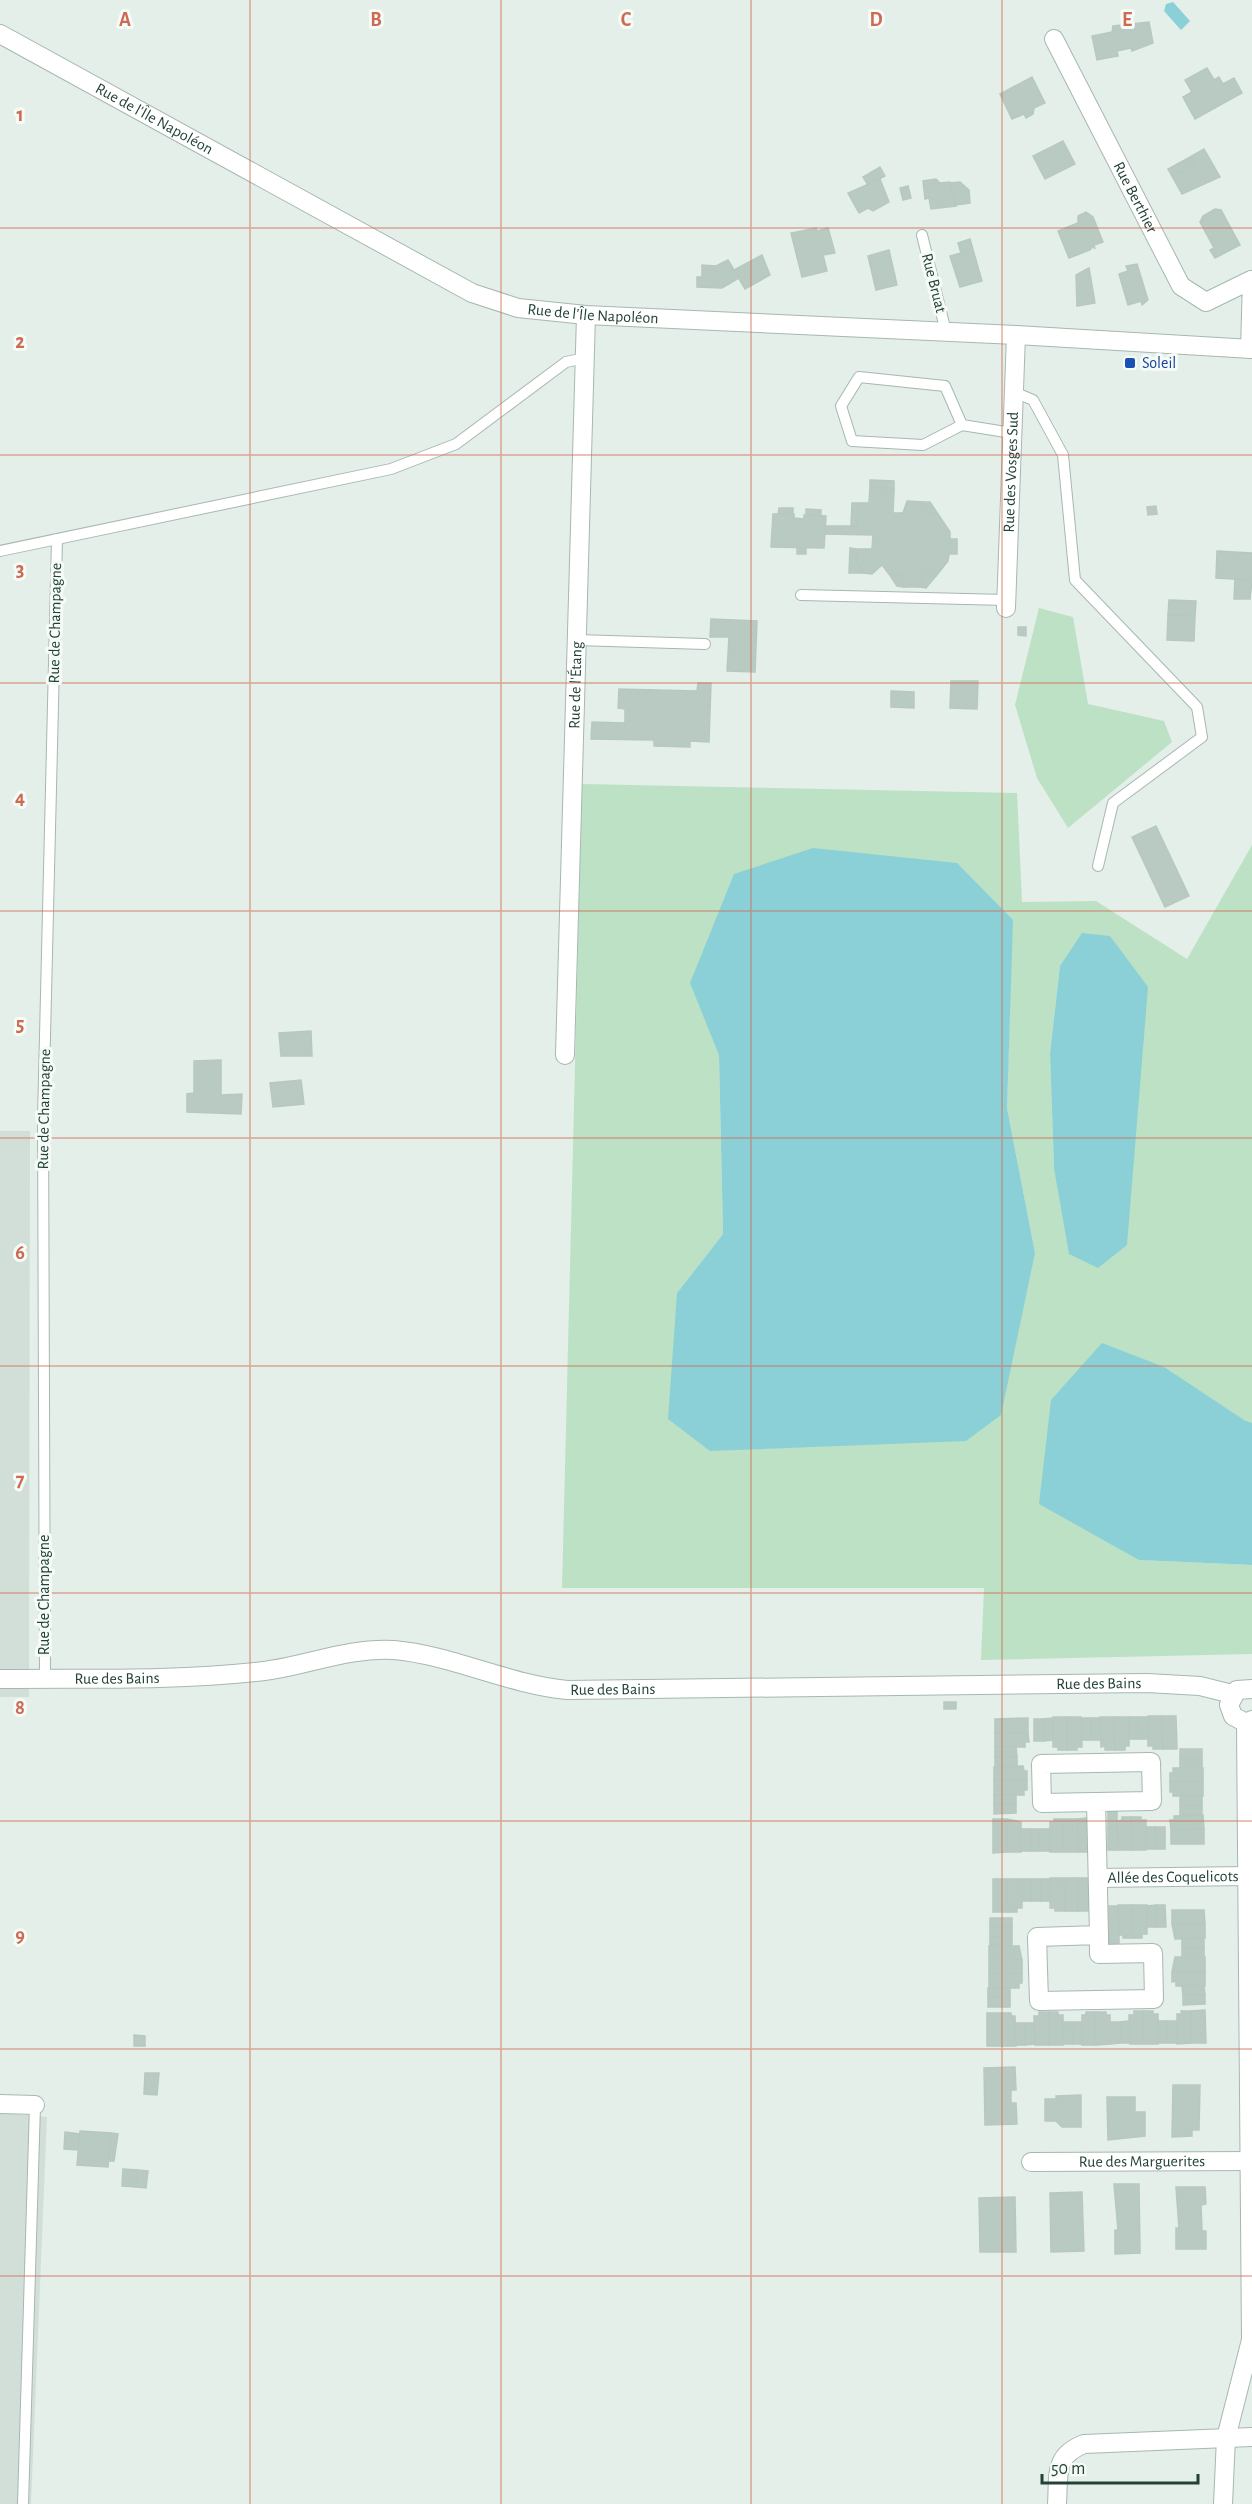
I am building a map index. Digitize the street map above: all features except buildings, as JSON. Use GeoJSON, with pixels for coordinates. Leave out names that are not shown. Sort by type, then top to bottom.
{"type":"FeatureCollection","features":[{"type":"Feature","properties":{"kind":"street","name":"Rue de l'Île Napoléon"},"geometry":{"type":"LineString","coordinates":[[0,34],[472,293],[518,308],[586,315],[1016,335],[1251,349]]}},
{"type":"Feature","properties":{"kind":"street","name":"Rue Berthier"},"geometry":{"type":"LineString","coordinates":[[1054,39],[1181,286],[1206,302],[1251,280],[1251,349]]}},
{"type":"Feature","properties":{"kind":"street","name":"Rue de l'Étang"},"geometry":{"type":"LineString","coordinates":[[565,1055],[586,315]]}},
{"type":"Feature","properties":{"kind":"street","name":"Rue des Vosges Sud"},"geometry":{"type":"LineString","coordinates":[[1007,604],[1016,335]]}},
{"type":"Feature","properties":{"kind":"street","name":"Rue des Bains"},"geometry":{"type":"LineString","coordinates":[[0,1679],[232,1675],[281,1670],[351,1652],[384,1650],[427,1657],[528,1685],[567,1690],[1147,1683],[1200,1686],[1232,1694]]}},
{"type":"Feature","properties":{"kind":"street"},"geometry":{"type":"LineString","coordinates":[[1223,2504],[1226,2438],[1251,2340],[1252,2161],[1247,1876],[1249,1722],[1233,1716],[1229,1705],[1232,1694],[1242,1688],[1252,1689]]}},
{"type":"Feature","properties":{"kind":"street"},"geometry":{"type":"LineString","coordinates":[[1151,1762],[1152,1801],[1096,1802],[1042,1803],[1041,1764],[1151,1762]]}},
{"type":"Feature","properties":{"kind":"street","name":"Allée des Coquelicots"},"geometry":{"type":"LineString","coordinates":[[1096,1802],[1098,1878],[1099,1935],[1099,1954],[1153,1953],[1154,1999],[1038,2001],[1037,1937],[1099,1935]]}},
{"type":"Feature","properties":{"kind":"street","name":"Allée des Coquelicots"},"geometry":{"type":"LineString","coordinates":[[1098,1878],[1247,1876]]}},
{"type":"Feature","properties":{"kind":"street"},"geometry":{"type":"LineString","coordinates":[[0,2104],[35,2105]]}},
{"type":"Feature","properties":{"kind":"street","name":"Rue des Marguerites"},"geometry":{"type":"LineString","coordinates":[[1031,2162],[1252,2161]]}},
{"type":"Feature","properties":{"kind":"street"},"geometry":{"type":"LineString","coordinates":[[1057,2504],[1060,2461],[1069,2450],[1084,2444],[1252,2437]]}},
{"type":"Feature","properties":{"kind":"lane","name":"Rue Bruat"},"geometry":{"type":"LineString","coordinates":[[922,235],[946,332]]}},
{"type":"Feature","properties":{"kind":"lane"},"geometry":{"type":"LineString","coordinates":[[0,551],[391,469],[456,444],[566,362],[585,358]]}},
{"type":"Feature","properties":{"kind":"lane"},"geometry":{"type":"LineString","coordinates":[[962,425],[945,386],[859,377],[841,406],[852,441],[924,445],[962,425],[1012,433]]}},
{"type":"Feature","properties":{"kind":"lane"},"geometry":{"type":"LineString","coordinates":[[1014,392],[1033,399],[1063,455],[1075,580],[1197,707],[1202,737],[1113,803],[1098,866]]}},
{"type":"Feature","properties":{"kind":"lane","name":"Rue de Champagne"},"geometry":{"type":"LineString","coordinates":[[45,1678],[43,1119],[57,539]]}},
{"type":"Feature","properties":{"kind":"lane"},"geometry":{"type":"LineString","coordinates":[[801,595],[1007,604]]}},
{"type":"Feature","properties":{"kind":"lane"},"geometry":{"type":"LineString","coordinates":[[577,640],[705,644]]}},
{"type":"Feature","properties":{"kind":"lane"},"geometry":{"type":"LineString","coordinates":[[22,2504],[35,2105]]}},
{"type":"Feature","properties":{"kind":"shaded area"},"geometry":{"type":"Polygon","coordinates":[[[0,1131],[30,1131],[29,1697],[0,1697],[0,1131]]]}},
{"type":"Feature","properties":{"kind":"shaded area"},"geometry":{"type":"Polygon","coordinates":[[[0,2113],[47,2117],[31,2504],[0,2504],[0,2113]]]}},
{"type":"Feature","properties":{"kind":"green space"},"geometry":{"type":"Polygon","coordinates":[[[1039,608],[1073,617],[1088,704],[1164,721],[1172,742],[1068,828],[1037,778],[1015,705],[1039,608]]]}},
{"type":"Feature","properties":{"kind":"green space"},"geometry":{"type":"Polygon","coordinates":[[[582,784],[1017,793],[1022,902],[1096,901],[1187,959],[1252,845],[1252,1423],[1244,1420],[1139,1560],[1252,1565],[1252,1654],[981,1660],[984,1588],[562,1588],[582,784]],[[1012,920],[719,1055],[723,1234],[677,1293],[1035,1253],[1007,1108],[1012,920]],[[1060,966],[1050,1053],[1054,1168],[1060,966]]]}},
{"type":"Feature","properties":{"kind":"water"},"geometry":{"type":"Polygon","coordinates":[[[1173,2],[1190,21],[1181,30],[1164,11],[1166,4],[1173,2]]]}},
{"type":"Feature","properties":{"kind":"water"},"geometry":{"type":"Polygon","coordinates":[[[813,848],[957,863],[1013,920],[1007,1108],[1035,1253],[1001,1415],[966,1441],[710,1451],[668,1419],[677,1293],[723,1234],[719,1055],[690,983],[734,874],[813,848]]]}},
{"type":"Feature","properties":{"kind":"water"},"geometry":{"type":"Polygon","coordinates":[[[1082,933],[1110,936],[1148,987],[1127,1245],[1098,1268],[1069,1254],[1054,1168],[1050,1053],[1060,966],[1082,933]]]}},
{"type":"Feature","properties":{"kind":"water"},"geometry":{"type":"Polygon","coordinates":[[[1102,1343],[1164,1367],[1252,1423],[1252,1565],[1139,1560],[1039,1504],[1051,1400],[1102,1343]]]}},
{"type":"Feature","properties":{"kind":"place","name":"Soleil"},"geometry":{"type":"Point","coordinates":[1130,363]}}]}
